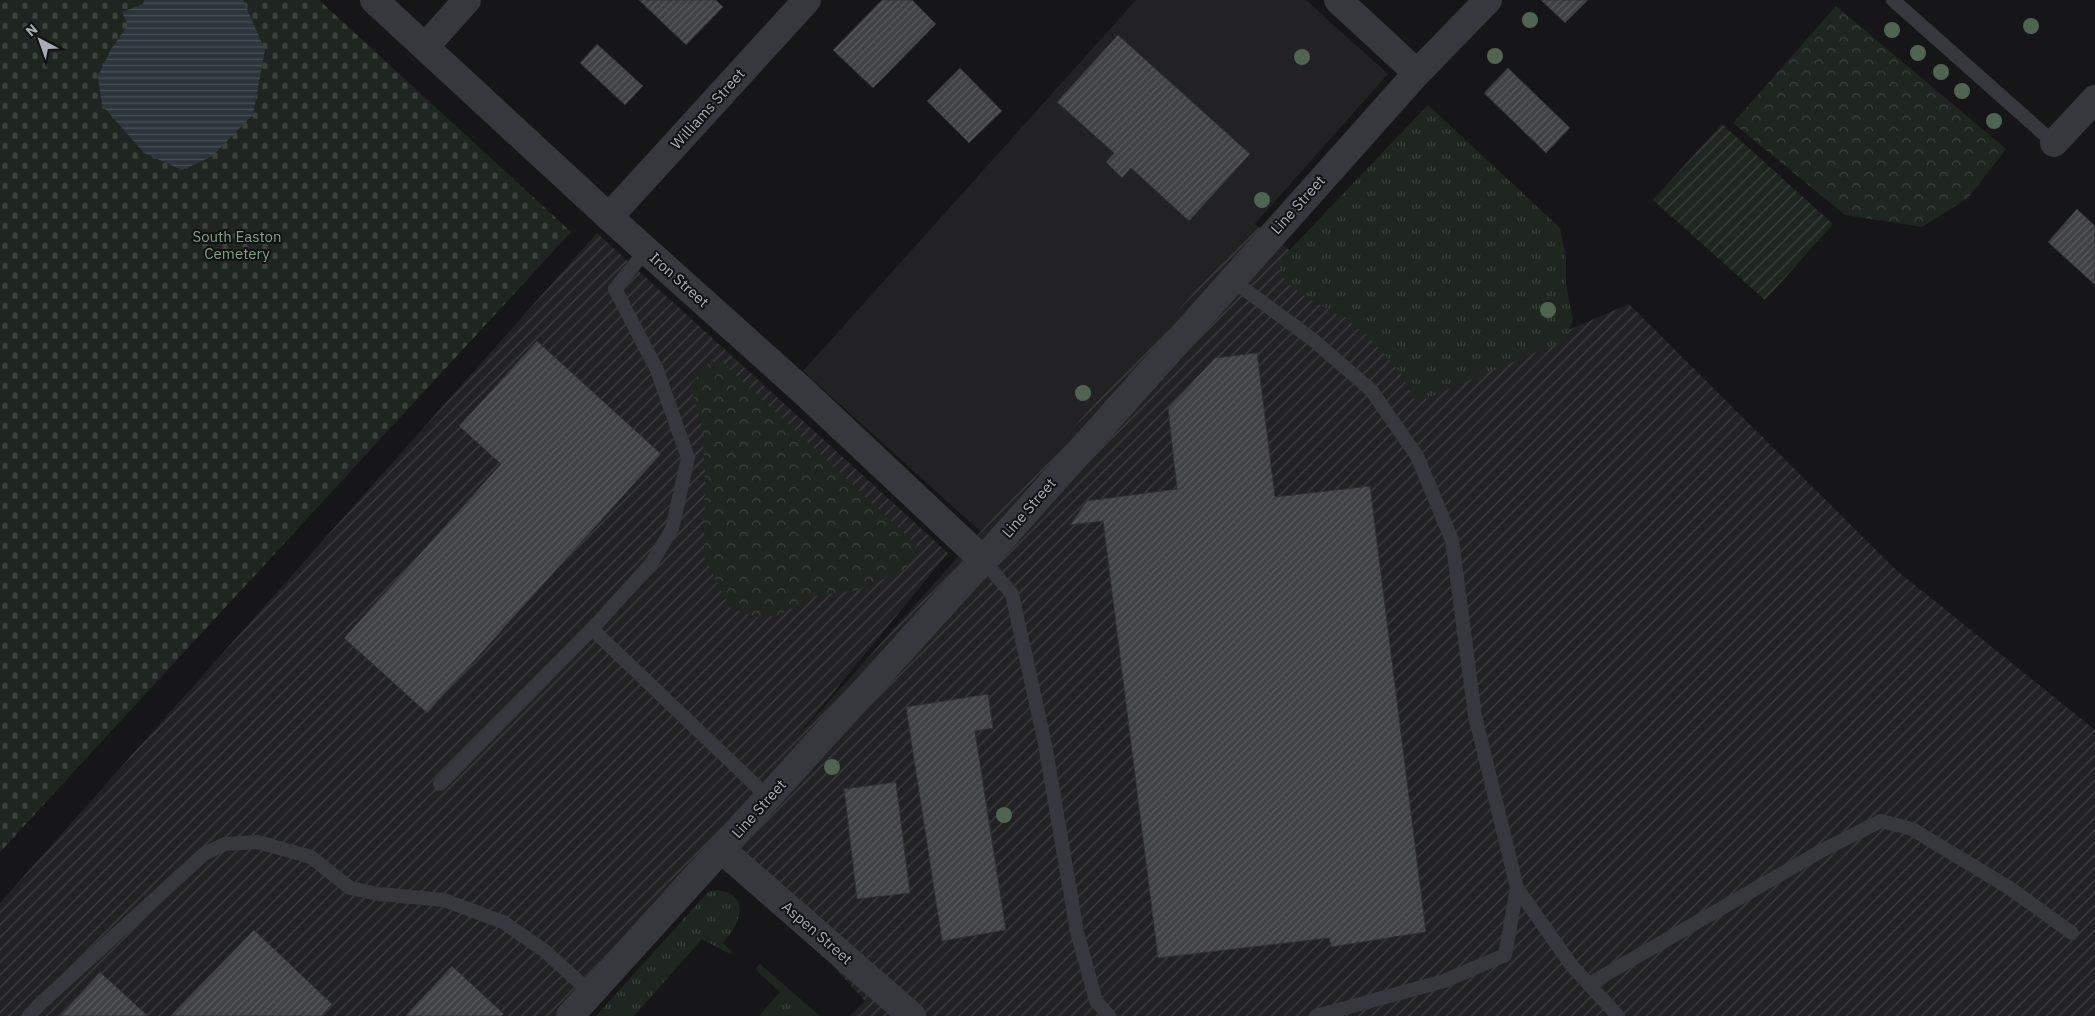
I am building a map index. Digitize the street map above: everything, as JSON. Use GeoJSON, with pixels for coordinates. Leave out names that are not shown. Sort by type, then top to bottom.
{"type":"FeatureCollection","features":[{"type":"Feature","properties":{"kind":"street","name":"Iron Street"},"geometry":{"type":"LineString","coordinates":[[374,0],[609,217],[803,391],[983,560]]}},
{"type":"Feature","properties":{"kind":"street"},"geometry":{"type":"LineString","coordinates":[[426,46],[467,0]]}},
{"type":"Feature","properties":{"kind":"street","name":"Williams Street"},"geometry":{"type":"LineString","coordinates":[[609,217],[807,0]]}},
{"type":"Feature","properties":{"kind":"street"},"geometry":{"type":"LineString","coordinates":[[1338,0],[1417,73]]}},
{"type":"Feature","properties":{"kind":"street","name":"Line Street"},"geometry":{"type":"LineString","coordinates":[[570,1016],[983,560],[1417,73],[1488,0]]}},
{"type":"Feature","properties":{"kind":"street"},"geometry":{"type":"LineString","coordinates":[[2054,143],[2095,99]]}},
{"type":"Feature","properties":{"kind":"street","name":"Aspen Street"},"geometry":{"type":"LineString","coordinates":[[722,850],[912,1016]]}},
{"type":"Feature","properties":{"kind":"lane"},"geometry":{"type":"LineString","coordinates":[[1892,0],[2054,143]]}},
{"type":"Feature","properties":{"kind":"lane"},"geometry":{"type":"LineString","coordinates":[[440,784],[592,629],[651,564],[672,529],[688,458],[657,370],[615,289],[646,250]]}},
{"type":"Feature","properties":{"kind":"lane"},"geometry":{"type":"LineString","coordinates":[[1232,280],[1312,339],[1371,390],[1417,456],[1452,540],[1475,716],[1517,888],[1572,966],[1618,1016]]}},
{"type":"Feature","properties":{"kind":"lane"},"geometry":{"type":"LineString","coordinates":[[983,560],[1012,594],[1045,744],[1077,932],[1096,1001],[1109,1016]]}},
{"type":"Feature","properties":{"kind":"lane"},"geometry":{"type":"LineString","coordinates":[[592,629],[768,798]]}},
{"type":"Feature","properties":{"kind":"lane"},"geometry":{"type":"LineString","coordinates":[[1589,984],[1823,850],[1882,821],[1912,829],[2008,887],[2072,933]]}},
{"type":"Feature","properties":{"kind":"lane"},"geometry":{"type":"LineString","coordinates":[[29,1016],[204,854],[225,844],[258,842],[311,857],[350,888],[379,894],[444,900],[503,922],[545,952],[591,992]]}},
{"type":"Feature","properties":{"kind":"lane"},"geometry":{"type":"LineString","coordinates":[[1316,1016],[1444,981],[1505,955],[1517,888]]}},
{"type":"Feature","properties":{"kind":"shaded area"},"geometry":{"type":"Polygon","coordinates":[[[144,0],[243,0],[265,50],[253,115],[211,157],[182,170],[144,153],[102,105],[98,76],[111,49],[128,25],[122,12],[143,4],[144,0]]]}},
{"type":"Feature","properties":{"kind":"shaded area"},"geometry":{"type":"Polygon","coordinates":[[[1136,0],[1306,0],[1388,74],[981,532],[803,371],[1136,0]]]}},
{"type":"Feature","properties":{"kind":"shaded area"},"geometry":{"type":"Polygon","coordinates":[[[1255,224],[1404,337],[1431,389],[1629,304],[1895,569],[2095,730],[2095,1016],[850,1016],[865,1001],[715,836],[567,1016],[0,1016],[0,903],[597,233],[948,553],[791,744],[1255,224]]]}},
{"type":"Feature","properties":{"kind":"green space","name":"South Easton Cemetery"},"geometry":{"type":"Polygon","coordinates":[[[0,0],[319,0],[571,232],[0,852],[0,0]]]}},
{"type":"Feature","properties":{"kind":"green space"},"geometry":{"type":"Polygon","coordinates":[[[1836,6],[2006,149],[1968,198],[1922,227],[1845,215],[1733,123],[1836,6]]]}},
{"type":"Feature","properties":{"kind":"green space"},"geometry":{"type":"Polygon","coordinates":[[[1428,105],[1560,228],[1566,259],[1566,284],[1573,319],[1565,340],[1416,403],[1400,372],[1370,338],[1347,320],[1301,294],[1286,282],[1279,270],[1279,261],[1428,105]]]}},
{"type":"Feature","properties":{"kind":"green space"},"geometry":{"type":"Polygon","coordinates":[[[1722,124],[1833,224],[1765,300],[1653,200],[1722,124]]]}},
{"type":"Feature","properties":{"kind":"green space"},"geometry":{"type":"Polygon","coordinates":[[[709,362],[722,362],[917,545],[906,569],[857,590],[816,596],[779,615],[760,618],[730,608],[704,557],[705,473],[702,426],[690,386],[709,362]]]}},
{"type":"Feature","properties":{"kind":"green space"},"geometry":{"type":"Polygon","coordinates":[[[717,890],[735,897],[739,904],[738,919],[723,943],[732,952],[730,954],[702,939],[634,1016],[596,1016],[708,892],[717,890]]]}},
{"type":"Feature","properties":{"kind":"green space"},"geometry":{"type":"Polygon","coordinates":[[[760,964],[820,1016],[759,1016],[780,992],[758,972],[756,967],[760,964]]]}},
{"type":"Feature","properties":{"kind":"building"},"geometry":{"type":"Polygon","coordinates":[[[639,0],[716,0],[723,7],[686,45],[639,0]]]}},
{"type":"Feature","properties":{"kind":"building"},"geometry":{"type":"Polygon","coordinates":[[[882,0],[912,0],[936,24],[873,88],[833,50],[882,0]]]}},
{"type":"Feature","properties":{"kind":"building"},"geometry":{"type":"Polygon","coordinates":[[[1541,0],[1588,0],[1565,23],[1541,0]]]}},
{"type":"Feature","properties":{"kind":"building"},"geometry":{"type":"Polygon","coordinates":[[[1118,35],[1250,154],[1189,221],[1131,168],[1122,178],[1106,162],[1114,153],[1057,102],[1118,35]]]}},
{"type":"Feature","properties":{"kind":"building"},"geometry":{"type":"Polygon","coordinates":[[[597,44],[643,86],[625,105],[580,63],[597,44]]]}},
{"type":"Feature","properties":{"kind":"building"},"geometry":{"type":"Polygon","coordinates":[[[960,68],[1002,111],[969,143],[927,101],[960,68]]]}},
{"type":"Feature","properties":{"kind":"building"},"geometry":{"type":"Polygon","coordinates":[[[1508,68],[1570,128],[1546,153],[1484,93],[1508,68]]]}},
{"type":"Feature","properties":{"kind":"building"},"geometry":{"type":"Polygon","coordinates":[[[2077,209],[2095,226],[2095,285],[2048,242],[2077,209]]]}},
{"type":"Feature","properties":{"kind":"building"},"geometry":{"type":"Polygon","coordinates":[[[537,341],[661,454],[427,713],[344,638],[501,464],[459,426],[537,341]]]}},
{"type":"Feature","properties":{"kind":"building"},"geometry":{"type":"Polygon","coordinates":[[[1257,353],[1275,497],[1370,486],[1426,932],[1331,947],[1329,938],[1158,958],[1103,521],[1070,525],[1087,501],[1177,489],[1168,408],[1215,358],[1257,353]]]}},
{"type":"Feature","properties":{"kind":"building"},"geometry":{"type":"Polygon","coordinates":[[[988,694],[993,728],[975,731],[1006,930],[942,941],[906,707],[988,694]]]}},
{"type":"Feature","properties":{"kind":"building"},"geometry":{"type":"Polygon","coordinates":[[[896,782],[910,893],[857,899],[844,789],[896,782]]]}},
{"type":"Feature","properties":{"kind":"building"},"geometry":{"type":"Polygon","coordinates":[[[254,930],[332,1004],[321,1016],[170,1016],[254,930]]]}},
{"type":"Feature","properties":{"kind":"building"},"geometry":{"type":"Polygon","coordinates":[[[452,966],[504,1014],[502,1016],[405,1016],[452,966]]]}},
{"type":"Feature","properties":{"kind":"building"},"geometry":{"type":"Polygon","coordinates":[[[100,972],[148,1016],[60,1016],[100,972]]]}}]}
